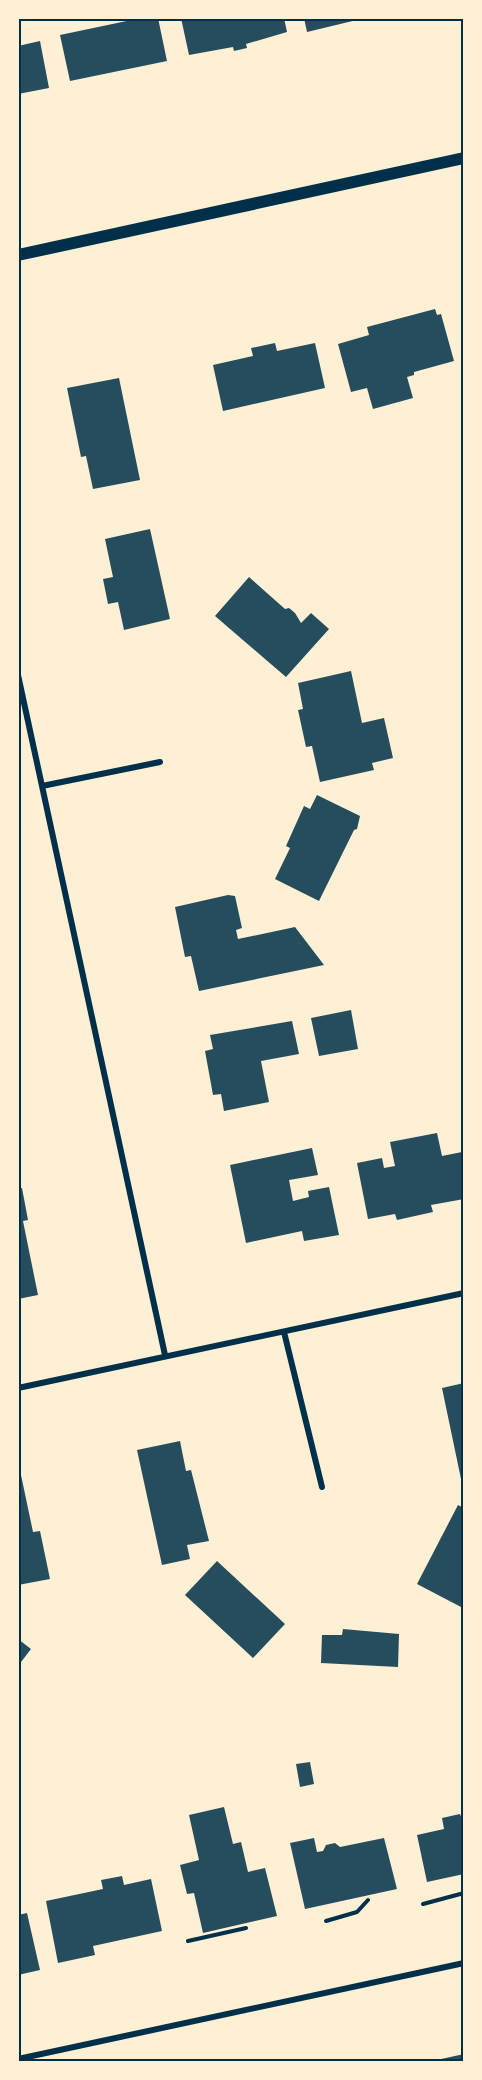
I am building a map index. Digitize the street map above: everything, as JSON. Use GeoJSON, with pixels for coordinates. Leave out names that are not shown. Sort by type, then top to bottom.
{"type":"FeatureCollection","features":[{"type":"Feature","properties":{"kind":"main road"},"geometry":{"type":"LineString","coordinates":[[18,255],[464,158]]}},
{"type":"Feature","properties":{"kind":"street"},"geometry":{"type":"LineString","coordinates":[[18,675],[165,1355]]}},
{"type":"Feature","properties":{"kind":"street"},"geometry":{"type":"LineString","coordinates":[[42,786],[160,762]]}},
{"type":"Feature","properties":{"kind":"street"},"geometry":{"type":"LineString","coordinates":[[18,1388],[464,1293]]}},
{"type":"Feature","properties":{"kind":"street"},"geometry":{"type":"LineString","coordinates":[[284,1332],[322,1487]]}},
{"type":"Feature","properties":{"kind":"street"},"geometry":{"type":"LineString","coordinates":[[18,2059],[464,1963]]}},
{"type":"Feature","properties":{"kind":"path"},"geometry":{"type":"LineString","coordinates":[[423,1904],[464,1893]]}},
{"type":"Feature","properties":{"kind":"path"},"geometry":{"type":"LineString","coordinates":[[326,1921],[357,1912],[368,1900]]}},
{"type":"Feature","properties":{"kind":"path"},"geometry":{"type":"LineString","coordinates":[[188,1941],[246,1928]]}},
{"type":"Feature","properties":{"kind":"building"},"geometry":{"type":"Polygon","coordinates":[[[141,18],[158,18],[167,61],[70,81],[60,35],[141,18]]]}},
{"type":"Feature","properties":{"kind":"building"},"geometry":{"type":"Polygon","coordinates":[[[181,18],[284,18],[287,32],[246,44],[247,48],[234,51],[233,47],[189,55],[181,18]]]}},
{"type":"Feature","properties":{"kind":"building"},"geometry":{"type":"Polygon","coordinates":[[[304,18],[361,18],[361,19],[307,32],[304,18]]]}},
{"type":"Feature","properties":{"kind":"building"},"geometry":{"type":"Polygon","coordinates":[[[40,41],[49,88],[18,94],[18,46],[40,41]]]}},
{"type":"Feature","properties":{"kind":"building"},"geometry":{"type":"Polygon","coordinates":[[[435,309],[437,315],[441,314],[454,361],[414,372],[414,375],[407,377],[413,398],[373,409],[367,388],[351,392],[338,344],[369,335],[367,327],[435,309]]]}},
{"type":"Feature","properties":{"kind":"building"},"geometry":{"type":"Polygon","coordinates":[[[275,343],[277,351],[315,343],[325,388],[223,411],[213,365],[253,356],[251,348],[275,343]]]}},
{"type":"Feature","properties":{"kind":"building"},"geometry":{"type":"Polygon","coordinates":[[[119,378],[140,480],[93,489],[86,456],[81,457],[67,388],[119,378]]]}},
{"type":"Feature","properties":{"kind":"building"},"geometry":{"type":"Polygon","coordinates":[[[150,529],[170,619],[124,630],[118,602],[108,604],[103,579],[113,577],[105,539],[150,529]]]}},
{"type":"Feature","properties":{"kind":"building"},"geometry":{"type":"Polygon","coordinates":[[[249,577],[285,609],[289,608],[295,613],[301,623],[311,613],[329,629],[286,677],[215,616],[249,577]]]}},
{"type":"Feature","properties":{"kind":"building"},"geometry":{"type":"Polygon","coordinates":[[[351,671],[362,723],[384,718],[393,758],[372,763],[374,770],[320,782],[312,746],[306,747],[298,710],[303,709],[298,683],[351,671]]]}},
{"type":"Feature","properties":{"kind":"building"},"geometry":{"type":"Polygon","coordinates":[[[317,795],[360,816],[357,829],[354,830],[319,901],[275,879],[290,848],[286,846],[304,806],[310,809],[317,795]]]}},
{"type":"Feature","properties":{"kind":"building"},"geometry":{"type":"Polygon","coordinates":[[[228,895],[235,896],[242,928],[236,930],[238,939],[295,927],[324,965],[199,991],[191,956],[185,957],[175,907],[228,895]]]}},
{"type":"Feature","properties":{"kind":"building"},"geometry":{"type":"Polygon","coordinates":[[[351,1010],[358,1049],[319,1056],[311,1018],[351,1010]]]}},
{"type":"Feature","properties":{"kind":"building"},"geometry":{"type":"Polygon","coordinates":[[[292,1021],[299,1054],[261,1061],[269,1102],[224,1111],[221,1094],[213,1095],[205,1051],[213,1049],[210,1035],[292,1021]]]}},
{"type":"Feature","properties":{"kind":"building"},"geometry":{"type":"Polygon","coordinates":[[[437,1133],[442,1156],[462,1152],[464,1199],[431,1205],[433,1212],[397,1220],[395,1214],[368,1219],[357,1163],[382,1158],[384,1168],[395,1166],[390,1142],[437,1133]]]}},
{"type":"Feature","properties":{"kind":"building"},"geometry":{"type":"Polygon","coordinates":[[[312,1148],[318,1175],[289,1180],[293,1201],[309,1197],[308,1191],[329,1187],[339,1235],[304,1241],[302,1231],[246,1243],[230,1165],[312,1148]]]}},
{"type":"Feature","properties":{"kind":"building"},"geometry":{"type":"Polygon","coordinates":[[[22,1188],[28,1220],[23,1221],[38,1295],[18,1299],[18,1189],[22,1188]]]}},
{"type":"Feature","properties":{"kind":"building"},"geometry":{"type":"Polygon","coordinates":[[[464,1383],[464,1478],[461,1479],[442,1388],[464,1383]]]}},
{"type":"Feature","properties":{"kind":"building"},"geometry":{"type":"Polygon","coordinates":[[[180,1441],[186,1471],[191,1470],[209,1541],[187,1545],[190,1559],[162,1565],[137,1450],[180,1441]]]}},
{"type":"Feature","properties":{"kind":"building"},"geometry":{"type":"Polygon","coordinates":[[[21,1475],[33,1532],[40,1531],[50,1579],[18,1585],[18,1476],[21,1475]]]}},
{"type":"Feature","properties":{"kind":"building"},"geometry":{"type":"Polygon","coordinates":[[[458,1505],[464,1508],[464,1601],[461,1607],[417,1584],[458,1505]]]}},
{"type":"Feature","properties":{"kind":"building"},"geometry":{"type":"Polygon","coordinates":[[[217,1561],[285,1624],[253,1658],[185,1595],[217,1561]]]}},
{"type":"Feature","properties":{"kind":"building"},"geometry":{"type":"Polygon","coordinates":[[[343,1629],[399,1634],[398,1667],[321,1663],[322,1635],[342,1635],[343,1629]]]}},
{"type":"Feature","properties":{"kind":"building"},"geometry":{"type":"Polygon","coordinates":[[[18,1639],[31,1649],[18,1666],[18,1639]]]}},
{"type":"Feature","properties":{"kind":"building"},"geometry":{"type":"Polygon","coordinates":[[[310,1762],[314,1784],[300,1787],[296,1764],[310,1762]]]}},
{"type":"Feature","properties":{"kind":"building"},"geometry":{"type":"Polygon","coordinates":[[[224,1807],[233,1844],[241,1842],[248,1872],[265,1868],[277,1916],[203,1933],[194,1893],[187,1894],[180,1865],[199,1860],[189,1815],[224,1807]]]}},
{"type":"Feature","properties":{"kind":"building"},"geometry":{"type":"Polygon","coordinates":[[[460,1814],[464,1825],[464,1874],[427,1882],[417,1835],[444,1829],[442,1818],[460,1814]]]}},
{"type":"Feature","properties":{"kind":"building"},"geometry":{"type":"Polygon","coordinates":[[[314,1838],[317,1852],[323,1851],[326,1845],[335,1843],[340,1847],[384,1838],[397,1889],[305,1909],[290,1843],[314,1838]]]}},
{"type":"Feature","properties":{"kind":"building"},"geometry":{"type":"Polygon","coordinates":[[[122,1876],[124,1885],[151,1879],[162,1931],[93,1946],[95,1955],[58,1963],[46,1901],[103,1889],[101,1880],[122,1876]]]}},
{"type":"Feature","properties":{"kind":"building"},"geometry":{"type":"Polygon","coordinates":[[[27,1913],[40,1970],[18,1975],[18,1915],[27,1913]]]}},
{"type":"Feature","properties":{"kind":"building"},"geometry":{"type":"Polygon","coordinates":[[[464,2054],[464,2062],[432,2061],[464,2054]]]}}]}
